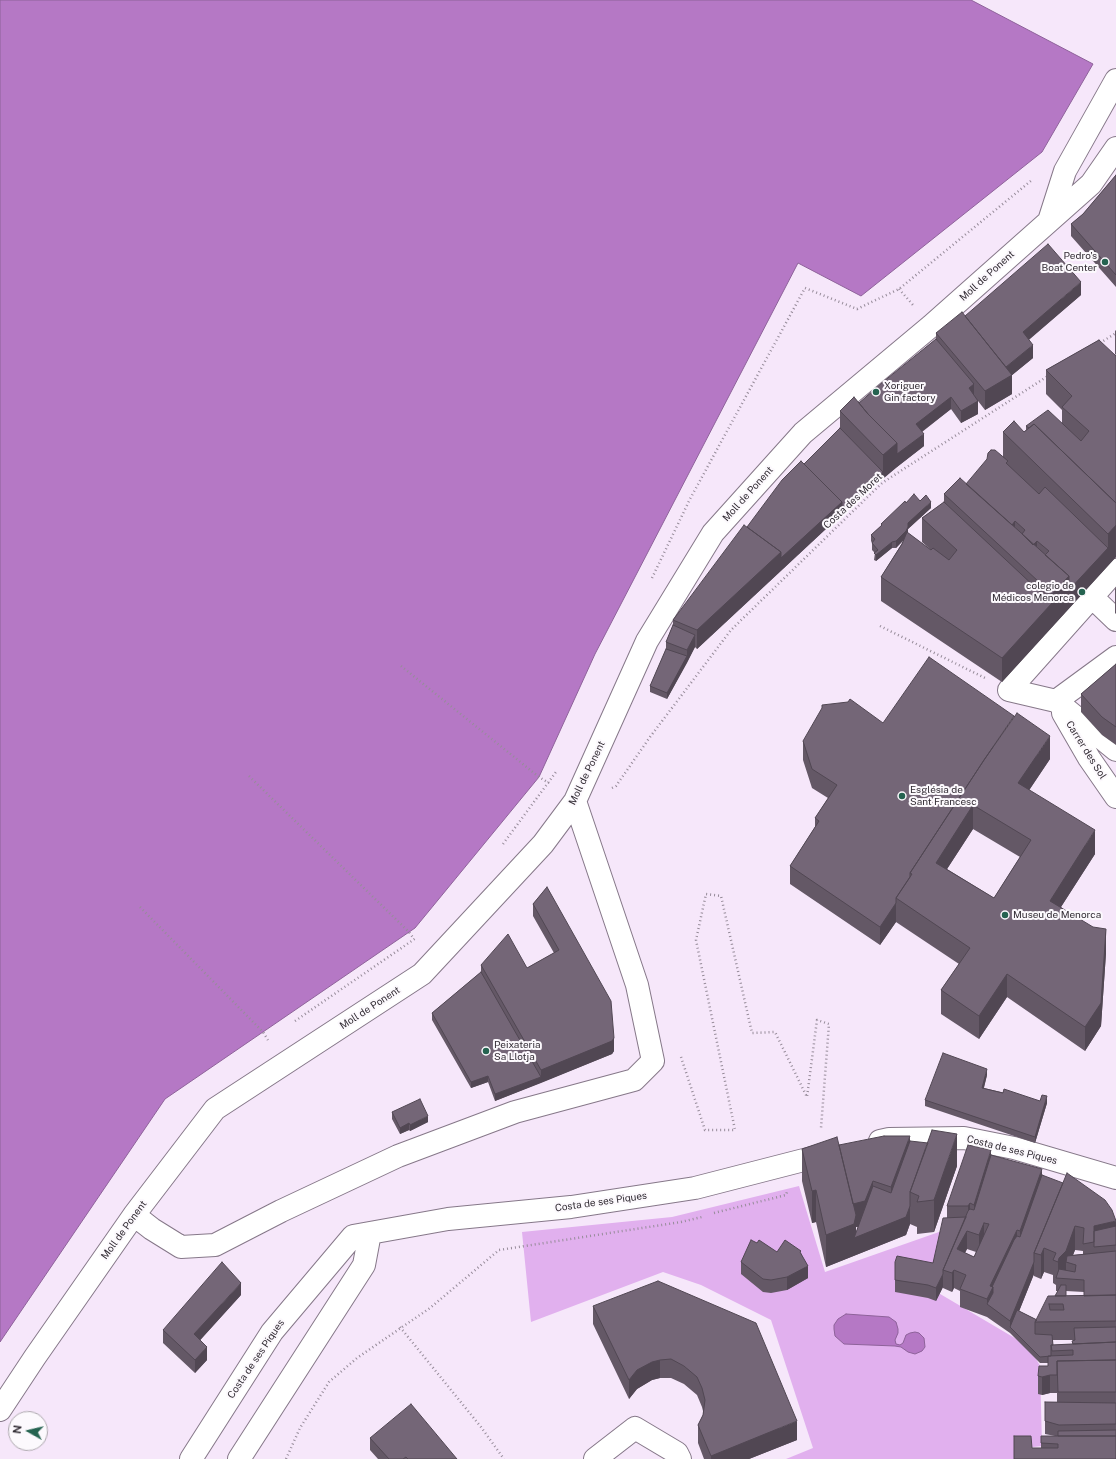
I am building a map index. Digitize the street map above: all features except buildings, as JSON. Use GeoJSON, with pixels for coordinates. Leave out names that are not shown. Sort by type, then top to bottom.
{"type":"FeatureCollection","features":[{"type":"Feature","properties":{"kind":"street"},"geometry":{"type":"LineString","coordinates":[[1049,222],[1065,170],[1116,80]]}},
{"type":"Feature","properties":{"kind":"street","name":"Moll de Ponent"},"geometry":{"type":"LineString","coordinates":[[0,1410],[134,1215],[215,1109],[422,974],[543,844],[575,801],[647,641],[714,533],[803,433],[931,326],[1091,184],[1116,148]]}},
{"type":"Feature","properties":{"kind":"street"},"geometry":{"type":"LineString","coordinates":[[1116,570],[1009,690],[1056,701],[1116,750]]}},
{"type":"Feature","properties":{"kind":"street"},"geometry":{"type":"LineString","coordinates":[[1092,596],[1116,620]]}},
{"type":"Feature","properties":{"kind":"street"},"geometry":{"type":"LineString","coordinates":[[1056,701],[1116,657]]}},
{"type":"Feature","properties":{"kind":"street","name":"Carrer des Sol"},"geometry":{"type":"LineString","coordinates":[[1056,701],[1089,758],[1116,797]]}},
{"type":"Feature","properties":{"kind":"street"},"geometry":{"type":"LineString","coordinates":[[134,1215],[152,1229],[181,1247],[215,1245],[281,1211],[398,1156],[515,1112],[634,1080],[653,1061],[637,985],[575,801]]}},
{"type":"Feature","properties":{"kind":"street","name":"Costa de ses Piques"},"geometry":{"type":"LineString","coordinates":[[190,1459],[272,1332],[353,1236],[448,1219],[571,1207],[695,1188],[889,1139],[964,1138],[1014,1148],[1116,1178]]}},
{"type":"Feature","properties":{"kind":"street"},"geometry":{"type":"LineString","coordinates":[[239,1459],[364,1265],[370,1233]]}},
{"type":"Feature","properties":{"kind":"street"},"geometry":{"type":"LineString","coordinates":[[595,1459],[635,1428],[677,1453],[680,1459]]}},
{"type":"Feature","properties":{"kind":"path"},"geometry":{"type":"LineString","coordinates":[[648,584],[690,499],[805,288],[857,309],[899,289],[1037,177]]}},
{"type":"Feature","properties":{"kind":"path"},"geometry":{"type":"LineString","coordinates":[[1096,345],[1116,333]]}},
{"type":"Feature","properties":{"kind":"path","name":"Costa des Moret"},"geometry":{"type":"LineString","coordinates":[[650,737],[731,630],[882,483],[1049,375]]}},
{"type":"Feature","properties":{"kind":"path"},"geometry":{"type":"LineString","coordinates":[[880,626],[1009,690]]}},
{"type":"Feature","properties":{"kind":"path"},"geometry":{"type":"LineString","coordinates":[[401,666],[539,777],[549,783]]}},
{"type":"Feature","properties":{"kind":"path"},"geometry":{"type":"LineString","coordinates":[[499,850],[558,769]]}},
{"type":"Feature","properties":{"kind":"path"},"geometry":{"type":"LineString","coordinates":[[249,776],[409,932],[414,939]]}},
{"type":"Feature","properties":{"kind":"path"},"geometry":{"type":"LineString","coordinates":[[680,1054],[704,1130],[736,1130],[696,940],[706,894],[721,896],[752,1033],[775,1032],[807,1097],[817,1020],[829,1024],[819,1157]]}},
{"type":"Feature","properties":{"kind":"path"},"geometry":{"type":"LineString","coordinates":[[140,907],[263,1032],[268,1040]]}},
{"type":"Feature","properties":{"kind":"path"},"geometry":{"type":"LineString","coordinates":[[294,1023],[420,935]]}},
{"type":"Feature","properties":{"kind":"path"},"geometry":{"type":"LineString","coordinates":[[262,1045],[275,1036]]}},
{"type":"Feature","properties":{"kind":"path"},"geometry":{"type":"LineString","coordinates":[[286,1459],[300,1428],[329,1382],[357,1358],[400,1327],[430,1308],[499,1250],[681,1222]]}},
{"type":"Feature","properties":{"kind":"path"},"geometry":{"type":"LineString","coordinates":[[400,1327],[481,1427],[504,1459]]}},
{"type":"Feature","properties":{"kind":"shaded area"},"geometry":{"type":"Polygon","coordinates":[[[0,0],[971,0],[1093,64],[1042,152],[861,296],[798,263],[595,654],[539,777],[415,928],[165,1099],[0,1342],[0,0]]]}},
{"type":"Feature","properties":{"kind":"shaded area"},"geometry":{"type":"Polygon","coordinates":[[[799,1186],[825,1272],[976,1219],[930,1288],[1030,1347],[1040,1366],[1042,1446],[1016,1449],[1015,1459],[786,1459],[813,1448],[771,1320],[701,1285],[663,1272],[531,1322],[522,1232],[672,1217],[799,1186]]]}},
{"type":"Feature","properties":{"kind":"shaded area"},"geometry":{"type":"Polygon","coordinates":[[[846,1314],[889,1317],[896,1322],[898,1329],[895,1340],[896,1344],[900,1345],[903,1343],[906,1335],[915,1332],[919,1333],[924,1338],[925,1347],[922,1351],[915,1354],[908,1352],[901,1347],[895,1346],[844,1344],[835,1336],[834,1325],[838,1319],[846,1314]]]}},
{"type":"Feature","properties":{"kind":"place","name":"Pedro's Boat Center"},"geometry":{"type":"Point","coordinates":[1105,262]}},
{"type":"Feature","properties":{"kind":"place","name":"Xoriguer Gin factory"},"geometry":{"type":"Point","coordinates":[876,392]}},
{"type":"Feature","properties":{"kind":"place","name":"colegio de Médicos Menorca"},"geometry":{"type":"Point","coordinates":[1082,592]}},
{"type":"Feature","properties":{"kind":"place","name":"Església de Sant Francesc"},"geometry":{"type":"Point","coordinates":[902,796]}},
{"type":"Feature","properties":{"kind":"place","name":"Museu de Menorca"},"geometry":{"type":"Point","coordinates":[1005,915]}},
{"type":"Feature","properties":{"kind":"place","name":"Peixateria Sa Llotja"},"geometry":{"type":"Point","coordinates":[486,1051]}}]}
